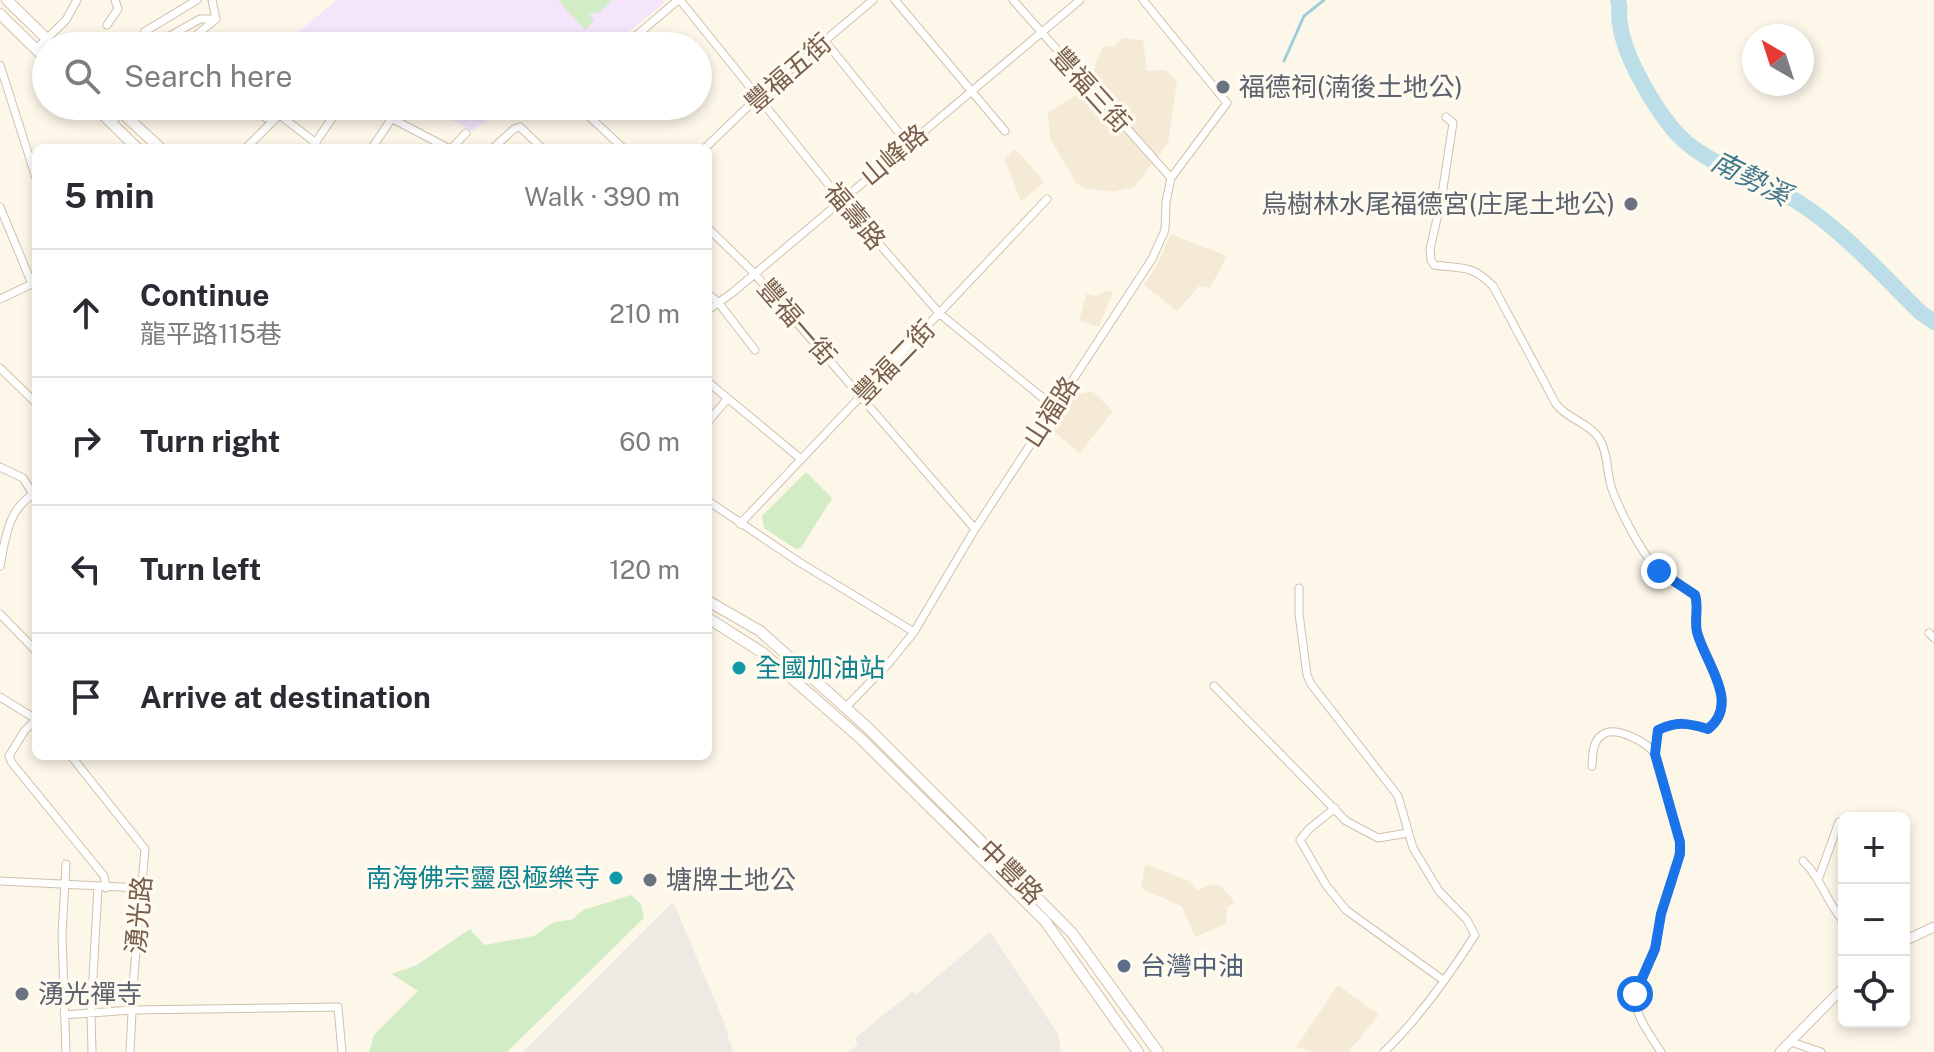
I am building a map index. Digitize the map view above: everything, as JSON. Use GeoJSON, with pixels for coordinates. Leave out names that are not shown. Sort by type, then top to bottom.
{"type":"FeatureCollection","features":[{"type":"Feature","properties":{"kind":"main road"},"geometry":{"type":"LineString","coordinates":[[7,0],[40,32]]}},
{"type":"Feature","properties":{"kind":"main road"},"geometry":{"type":"LineString","coordinates":[[0,14],[32,45]]}},
{"type":"Feature","properties":{"kind":"main road"},"geometry":{"type":"LineString","coordinates":[[108,120],[133,144]]}},
{"type":"Feature","properties":{"kind":"main road"},"geometry":{"type":"LineString","coordinates":[[133,120],[156,144]]}},
{"type":"Feature","properties":{"kind":"main road","name":"中豐路"},"geometry":{"type":"LineString","coordinates":[[712,603],[760,631],[845,708],[1072,933],[1158,1052]]}},
{"type":"Feature","properties":{"kind":"main road","name":"中豐路"},"geometry":{"type":"LineString","coordinates":[[712,621],[763,653],[860,738],[1045,921],[1138,1052]]}},
{"type":"Feature","properties":{"kind":"main road"},"geometry":{"type":"LineString","coordinates":[[1079,967],[1090,959]]}},
{"type":"Feature","properties":{"kind":"street"},"geometry":{"type":"LineString","coordinates":[[57,32],[77,0]]}},
{"type":"Feature","properties":{"kind":"street"},"geometry":{"type":"LineString","coordinates":[[107,25],[118,9],[115,0]]}},
{"type":"Feature","properties":{"kind":"street"},"geometry":{"type":"LineString","coordinates":[[144,32],[197,0]]}},
{"type":"Feature","properties":{"kind":"street"},"geometry":{"type":"LineString","coordinates":[[212,0],[216,19]]}},
{"type":"Feature","properties":{"kind":"street"},"geometry":{"type":"LineString","coordinates":[[641,32],[679,0]]}},
{"type":"Feature","properties":{"kind":"street","name":"福壽路"},"geometry":{"type":"LineString","coordinates":[[679,0],[705,32]]}},
{"type":"Feature","properties":{"kind":"street","name":"豐福五街"},"geometry":{"type":"LineString","coordinates":[[709,144],[758,97],[873,0]]}},
{"type":"Feature","properties":{"kind":"street"},"geometry":{"type":"LineString","coordinates":[[895,0],[1005,131]]}},
{"type":"Feature","properties":{"kind":"street","name":"豐福三街"},"geometry":{"type":"LineString","coordinates":[[1013,0],[1171,178]]}},
{"type":"Feature","properties":{"kind":"street","name":"山峰路"},"geometry":{"type":"LineString","coordinates":[[712,307],[1080,0]]}},
{"type":"Feature","properties":{"kind":"street","name":"山福路"},"geometry":{"type":"LineString","coordinates":[[845,708],[914,632],[975,529],[1161,242],[1171,178],[1227,103],[1143,0]]}},
{"type":"Feature","properties":{"kind":"street"},"geometry":{"type":"LineString","coordinates":[[177,32],[200,19],[216,19]]}},
{"type":"Feature","properties":{"kind":"street"},"geometry":{"type":"LineString","coordinates":[[199,32],[216,19]]}},
{"type":"Feature","properties":{"kind":"street","name":"福壽路"},"geometry":{"type":"LineString","coordinates":[[712,41],[841,200],[940,314],[1054,407]]}},
{"type":"Feature","properties":{"kind":"street"},"geometry":{"type":"LineString","coordinates":[[825,41],[908,144]]}},
{"type":"Feature","properties":{"kind":"street"},"geometry":{"type":"LineString","coordinates":[[0,65],[32,165]]}},
{"type":"Feature","properties":{"kind":"street"},"geometry":{"type":"LineString","coordinates":[[1446,117],[1453,123],[1430,249],[1431,260],[1434,265],[1478,272],[1493,286],[1556,404],[1562,412],[1586,425],[1599,439],[1611,488],[1621,513],[1652,562],[1673,582],[1695,595],[1695,628],[1722,695],[1723,708],[1708,729],[1673,723],[1658,730],[1655,754]]}},
{"type":"Feature","properties":{"kind":"street"},"geometry":{"type":"LineString","coordinates":[[250,144],[274,120]]}},
{"type":"Feature","properties":{"kind":"street"},"geometry":{"type":"LineString","coordinates":[[286,120],[313,144]]}},
{"type":"Feature","properties":{"kind":"street"},"geometry":{"type":"LineString","coordinates":[[315,144],[331,120]]}},
{"type":"Feature","properties":{"kind":"street"},"geometry":{"type":"LineString","coordinates":[[375,144],[391,120]]}},
{"type":"Feature","properties":{"kind":"street"},"geometry":{"type":"LineString","coordinates":[[396,120],[442,144]]}},
{"type":"Feature","properties":{"kind":"street"},"geometry":{"type":"LineString","coordinates":[[593,120],[619,144]]}},
{"type":"Feature","properties":{"kind":"street"},"geometry":{"type":"LineString","coordinates":[[499,144],[520,127],[538,144]]}},
{"type":"Feature","properties":{"kind":"street"},"geometry":{"type":"LineString","coordinates":[[454,144],[466,133]]}},
{"type":"Feature","properties":{"kind":"street"},"geometry":{"type":"LineString","coordinates":[[503,141],[506,144]]}},
{"type":"Feature","properties":{"kind":"street","name":"豐福二街"},"geometry":{"type":"LineString","coordinates":[[740,524],[1047,199]]}},
{"type":"Feature","properties":{"kind":"street"},"geometry":{"type":"LineString","coordinates":[[0,207],[32,279]]}},
{"type":"Feature","properties":{"kind":"street","name":"豐福一街"},"geometry":{"type":"LineString","coordinates":[[712,232],[754,273],[975,529]]}},
{"type":"Feature","properties":{"kind":"street"},"geometry":{"type":"LineString","coordinates":[[0,299],[32,284]]}},
{"type":"Feature","properties":{"kind":"street"},"geometry":{"type":"LineString","coordinates":[[712,297],[755,350]]}},
{"type":"Feature","properties":{"kind":"street"},"geometry":{"type":"LineString","coordinates":[[0,368],[32,399]]}},
{"type":"Feature","properties":{"kind":"street"},"geometry":{"type":"LineString","coordinates":[[712,386],[801,459]]}},
{"type":"Feature","properties":{"kind":"street"},"geometry":{"type":"LineString","coordinates":[[712,417],[727,399]]}},
{"type":"Feature","properties":{"kind":"street"},"geometry":{"type":"LineString","coordinates":[[0,467],[23,478],[32,490]]}},
{"type":"Feature","properties":{"kind":"street"},"geometry":{"type":"LineString","coordinates":[[0,566],[3,526],[32,495]]}},
{"type":"Feature","properties":{"kind":"street"},"geometry":{"type":"LineString","coordinates":[[712,504],[914,632]]}},
{"type":"Feature","properties":{"kind":"street"},"geometry":{"type":"LineString","coordinates":[[1299,588],[1307,675],[1322,701],[1398,796],[1413,848],[1439,891],[1467,920],[1475,935],[1403,1034],[1384,1052]]}},
{"type":"Feature","properties":{"kind":"street"},"geometry":{"type":"LineString","coordinates":[[0,614],[32,647]]}},
{"type":"Feature","properties":{"kind":"street"},"geometry":{"type":"LineString","coordinates":[[1214,686],[1346,821],[1378,838],[1408,833]]}},
{"type":"Feature","properties":{"kind":"street"},"geometry":{"type":"LineString","coordinates":[[0,697],[32,718]]}},
{"type":"Feature","properties":{"kind":"street"},"geometry":{"type":"LineString","coordinates":[[32,721],[9,756],[12,763],[104,876],[95,937],[92,1052]]}},
{"type":"Feature","properties":{"kind":"street"},"geometry":{"type":"LineString","coordinates":[[1592,766],[1594,746],[1602,735],[1612,731],[1649,744],[1655,754],[1680,842],[1680,854],[1661,914],[1655,949],[1635,994],[1639,1019],[1661,1052]]}},
{"type":"Feature","properties":{"kind":"street","name":"湧光路"},"geometry":{"type":"LineString","coordinates":[[74,760],[145,849],[130,1052]]}},
{"type":"Feature","properties":{"kind":"street"},"geometry":{"type":"LineString","coordinates":[[1335,808],[1300,840],[1326,885],[1346,910],[1443,980]]}},
{"type":"Feature","properties":{"kind":"street"},"geometry":{"type":"LineString","coordinates":[[1818,880],[1838,825]]}},
{"type":"Feature","properties":{"kind":"street"},"geometry":{"type":"LineString","coordinates":[[1803,861],[1825,890],[1826,899],[1838,914]]}},
{"type":"Feature","properties":{"kind":"street"},"geometry":{"type":"LineString","coordinates":[[66,864],[62,935],[66,1052]]}},
{"type":"Feature","properties":{"kind":"street"},"geometry":{"type":"LineString","coordinates":[[0,881],[141,888]]}},
{"type":"Feature","properties":{"kind":"street"},"geometry":{"type":"LineString","coordinates":[[1910,938],[1934,927]]}},
{"type":"Feature","properties":{"kind":"street"},"geometry":{"type":"LineString","coordinates":[[1780,1052],[1838,993]]}},
{"type":"Feature","properties":{"kind":"street"},"geometry":{"type":"LineString","coordinates":[[64,1015],[132,1010],[338,1007],[342,1052]]}},
{"type":"Feature","properties":{"kind":"street"},"geometry":{"type":"LineString","coordinates":[[1791,1042],[1821,1052]]}},
{"type":"Feature","properties":{"kind":"shaded area"},"geometry":{"type":"Polygon","coordinates":[[[337,0],[665,2],[629,32],[298,32],[337,0]]]}},
{"type":"Feature","properties":{"kind":"shaded area"},"geometry":{"type":"Polygon","coordinates":[[[1123,38],[1143,40],[1147,71],[1165,70],[1177,80],[1168,143],[1134,187],[1113,192],[1084,188],[1076,183],[1050,138],[1048,113],[1092,85],[1095,65],[1103,47],[1115,46],[1123,38]]]}},
{"type":"Feature","properties":{"kind":"shaded area"},"geometry":{"type":"Polygon","coordinates":[[[452,120],[487,120],[473,131],[452,120]]]}},
{"type":"Feature","properties":{"kind":"shaded area"},"geometry":{"type":"Polygon","coordinates":[[[1015,149],[1045,182],[1021,201],[1004,159],[1015,149]]]}},
{"type":"Feature","properties":{"kind":"shaded area"},"geometry":{"type":"Polygon","coordinates":[[[1171,234],[1227,256],[1210,288],[1199,286],[1177,311],[1144,285],[1171,234]]]}},
{"type":"Feature","properties":{"kind":"shaded area"},"geometry":{"type":"Polygon","coordinates":[[[1104,291],[1113,292],[1099,327],[1079,321],[1086,294],[1096,296],[1104,291]]]}},
{"type":"Feature","properties":{"kind":"shaded area"},"geometry":{"type":"Polygon","coordinates":[[[1092,391],[1113,411],[1080,453],[1053,431],[1073,395],[1092,391]]]}},
{"type":"Feature","properties":{"kind":"shaded area"},"geometry":{"type":"Polygon","coordinates":[[[1145,864],[1187,880],[1198,890],[1213,884],[1222,887],[1235,902],[1227,908],[1226,924],[1195,937],[1182,907],[1141,888],[1145,864]]]}},
{"type":"Feature","properties":{"kind":"shaded area"},"geometry":{"type":"Polygon","coordinates":[[[673,902],[722,1017],[733,1052],[523,1052],[673,902]]]}},
{"type":"Feature","properties":{"kind":"shaded area"},"geometry":{"type":"Polygon","coordinates":[[[990,932],[1058,1034],[1061,1052],[849,1052],[858,1044],[855,1038],[913,991],[917,994],[990,932]]]}},
{"type":"Feature","properties":{"kind":"shaded area"},"geometry":{"type":"Polygon","coordinates":[[[1338,985],[1379,1015],[1348,1052],[1315,1052],[1296,1047],[1338,985]]]}},
{"type":"Feature","properties":{"kind":"green space"},"geometry":{"type":"Polygon","coordinates":[[[558,0],[612,0],[600,12],[589,14],[594,21],[585,30],[558,0]]]}},
{"type":"Feature","properties":{"kind":"green space"},"geometry":{"type":"Polygon","coordinates":[[[806,472],[832,498],[801,548],[796,549],[764,528],[762,516],[806,472]]]}},
{"type":"Feature","properties":{"kind":"green space"},"geometry":{"type":"Polygon","coordinates":[[[631,895],[641,904],[644,918],[507,1052],[369,1052],[374,1035],[418,991],[392,974],[417,965],[470,929],[484,945],[534,936],[552,923],[573,919],[583,910],[631,895]]]}},
{"type":"Feature","properties":{"kind":"waterway"},"geometry":{"type":"LineString","coordinates":[[1284,61],[1304,16],[1324,0]]}},
{"type":"Feature","properties":{"kind":"waterway","name":"南勢溪"},"geometry":{"type":"LineString","coordinates":[[1618,0],[1623,37],[1640,79],[1656,106],[1684,141],[1715,162],[1783,193],[1815,214],[1934,322]]}},
{"type":"Feature","properties":{"kind":"place","name":"福德祠(湳後土地公)"},"geometry":{"type":"Point","coordinates":[1223,87]}},
{"type":"Feature","properties":{"kind":"place","name":"烏樹林水尾福德宮(庄尾土地公)"},"geometry":{"type":"Point","coordinates":[1631,204]}},
{"type":"Feature","properties":{"kind":"place","name":"全國加油站"},"geometry":{"type":"Point","coordinates":[739,668]}},
{"type":"Feature","properties":{"kind":"place","name":"南海佛宗靈恩極樂寺"},"geometry":{"type":"Point","coordinates":[616,878]}},
{"type":"Feature","properties":{"kind":"place","name":"塘牌土地公"},"geometry":{"type":"Point","coordinates":[650,880]}},
{"type":"Feature","properties":{"kind":"place","name":"台灣中油"},"geometry":{"type":"Point","coordinates":[1124,966]}},
{"type":"Feature","properties":{"kind":"place","name":"湧光禪寺"},"geometry":{"type":"Point","coordinates":[22,994]}},
{"type":"Feature","properties":{"kind":"route"},"geometry":{"type":"LineString","coordinates":[[1635,994],[1655,949],[1661,914],[1680,854],[1680,842],[1655,754],[1658,730],[1673,723],[1708,729],[1723,708],[1718,682],[1695,628],[1695,595],[1659,571]]}}]}
